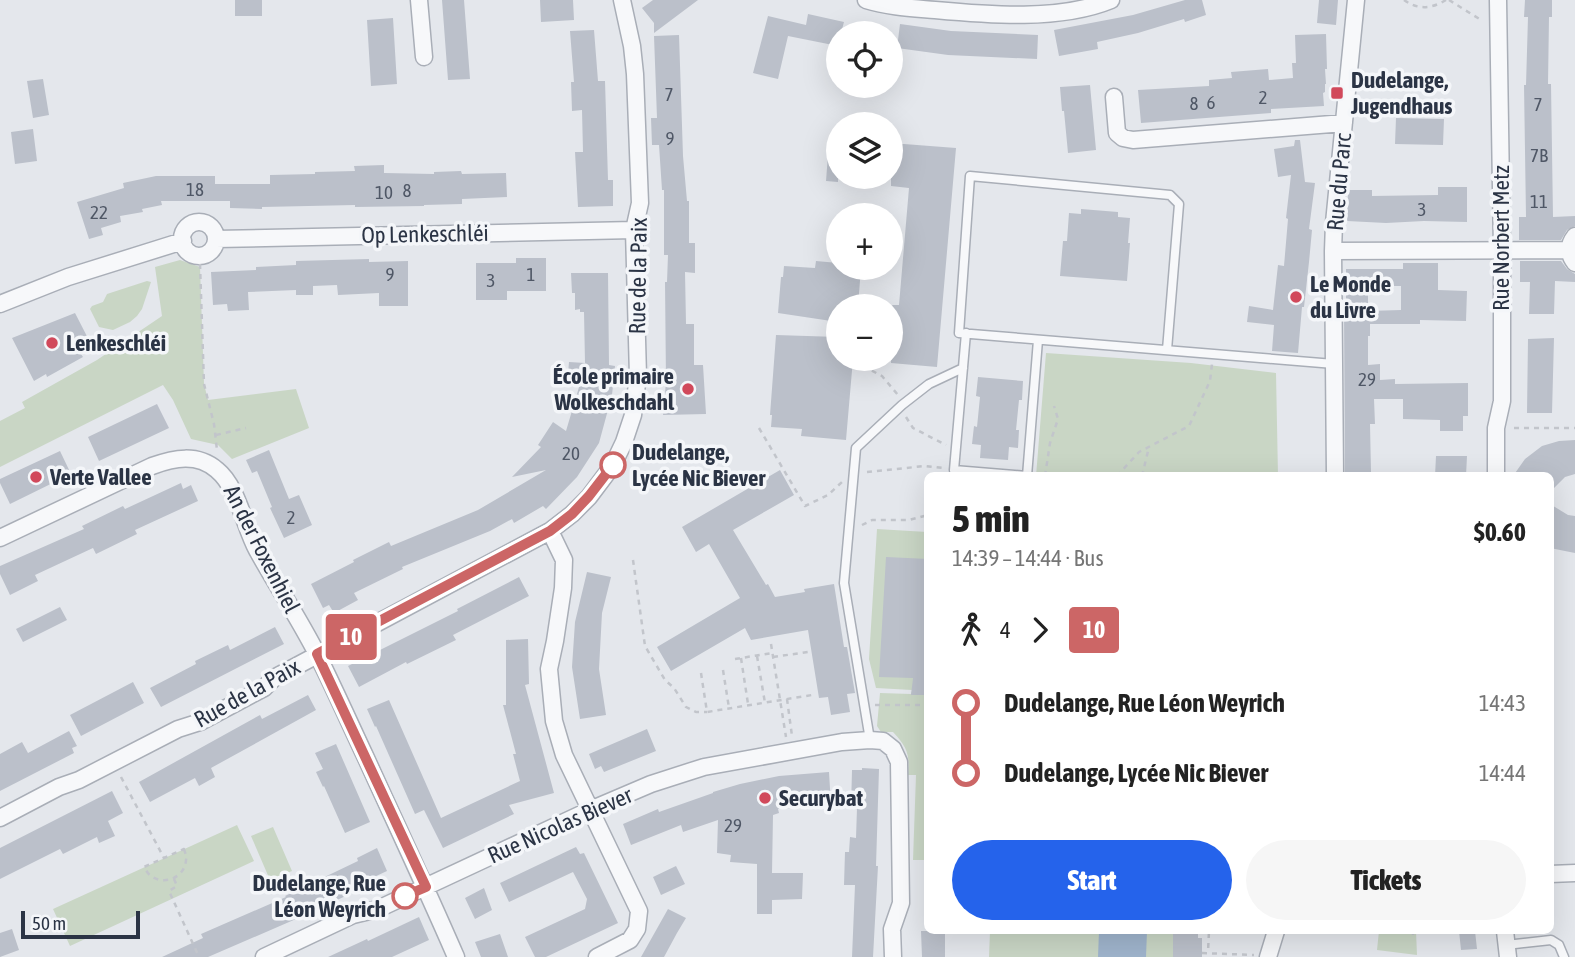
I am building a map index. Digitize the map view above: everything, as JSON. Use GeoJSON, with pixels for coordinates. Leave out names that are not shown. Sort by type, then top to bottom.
{"type":"FeatureCollection","features":[{"type":"Feature","properties":{"kind":"street"},"geometry":{"type":"LineString","coordinates":[[419,0],[424,57]]}},
{"type":"Feature","properties":{"kind":"street","name":"Rue de la Paix"},"geometry":{"type":"LineString","coordinates":[[0,818],[178,729],[200,722],[264,688],[274,678],[317,654],[550,531],[572,514],[613,465],[633,415],[638,376],[634,230],[640,203],[635,74],[622,0]]}},
{"type":"Feature","properties":{"kind":"street"},"geometry":{"type":"LineString","coordinates":[[866,0],[885,5],[987,15],[1082,9],[1111,0]]}},
{"type":"Feature","properties":{"kind":"street","name":"Rue du Parc"},"geometry":{"type":"LineString","coordinates":[[1335,472],[1333,251],[1356,0]]}},
{"type":"Feature","properties":{"kind":"street","name":"Rue Norbert Metz"},"geometry":{"type":"LineString","coordinates":[[1496,472],[1496,428],[1502,401],[1498,0]]}},
{"type":"Feature","properties":{"kind":"street"},"geometry":{"type":"LineString","coordinates":[[1114,97],[1117,133],[1123,138],[1133,140],[1344,123]]}},
{"type":"Feature","properties":{"kind":"street"},"geometry":{"type":"LineString","coordinates":[[0,304],[68,277],[183,241],[185,230],[199,222],[209,225],[216,234],[216,239]]}},
{"type":"Feature","properties":{"kind":"street","name":"Op Lenkeschléi"},"geometry":{"type":"LineString","coordinates":[[183,241],[186,250],[199,256],[213,249],[216,239],[634,230]]}},
{"type":"Feature","properties":{"kind":"street"},"geometry":{"type":"LineString","coordinates":[[1333,251],[1573,250]]}},
{"type":"Feature","properties":{"kind":"street","name":"An der Foxenhiel"},"geometry":{"type":"LineString","coordinates":[[0,538],[171,459],[187,458],[210,464],[228,480],[256,547],[317,654],[456,957]]}},
{"type":"Feature","properties":{"kind":"street"},"geometry":{"type":"LineString","coordinates":[[550,531],[564,560],[563,588],[549,669],[554,720],[564,755],[639,911],[637,929],[630,940],[597,957]]}},
{"type":"Feature","properties":{"kind":"street"},"geometry":{"type":"LineString","coordinates":[[870,740],[883,741],[893,749],[899,762],[901,903],[892,929],[893,957]]}},
{"type":"Feature","properties":{"kind":"street","name":"Rue Nicolas Biever"},"geometry":{"type":"LineString","coordinates":[[264,957],[354,915],[378,909],[651,784],[704,767],[842,742],[870,740]]}},
{"type":"Feature","properties":{"kind":"street"},"geometry":{"type":"LineString","coordinates":[[1554,874],[1575,873]]}},
{"type":"Feature","properties":{"kind":"street"},"geometry":{"type":"LineString","coordinates":[[1268,957],[1275,934]]}},
{"type":"Feature","properties":{"kind":"lane"},"geometry":{"type":"LineString","coordinates":[[1167,350],[1179,204],[1170,195],[971,176],[959,333],[1334,364]]}},
{"type":"Feature","properties":{"kind":"lane"},"geometry":{"type":"LineString","coordinates":[[966,333],[954,470],[978,472]]}},
{"type":"Feature","properties":{"kind":"lane"},"geometry":{"type":"LineString","coordinates":[[1027,472],[1038,340]]}},
{"type":"Feature","properties":{"kind":"lane"},"geometry":{"type":"LineString","coordinates":[[870,740],[844,583],[856,448],[929,384],[963,368]]}},
{"type":"Feature","properties":{"kind":"lane"},"geometry":{"type":"LineString","coordinates":[[1506,944],[1550,940],[1559,946],[1564,957]]}},
{"type":"Feature","properties":{"kind":"path"},"geometry":{"type":"LineString","coordinates":[[1404,0],[1423,8],[1448,0],[1499,31]]}},
{"type":"Feature","properties":{"kind":"path"},"geometry":{"type":"LineString","coordinates":[[200,264],[204,384],[217,450]]}},
{"type":"Feature","properties":{"kind":"path"},"geometry":{"type":"LineString","coordinates":[[1121,472],[1139,452],[1189,426],[1210,381],[1213,354]]}},
{"type":"Feature","properties":{"kind":"path"},"geometry":{"type":"LineString","coordinates":[[1046,472],[1050,443],[1058,419],[1054,406]]}},
{"type":"Feature","properties":{"kind":"path"},"geometry":{"type":"LineString","coordinates":[[216,435],[246,428]]}},
{"type":"Feature","properties":{"kind":"path"},"geometry":{"type":"LineString","coordinates":[[759,428],[798,495]]}},
{"type":"Feature","properties":{"kind":"path"},"geometry":{"type":"LineString","coordinates":[[1496,428],[1575,428]]}},
{"type":"Feature","properties":{"kind":"path"},"geometry":{"type":"LineString","coordinates":[[1143,472],[1149,447]]}},
{"type":"Feature","properties":{"kind":"path"},"geometry":{"type":"LineString","coordinates":[[925,466],[954,470]]}},
{"type":"Feature","properties":{"kind":"path"},"geometry":{"type":"LineString","coordinates":[[850,530],[872,520],[909,520],[924,516]]}},
{"type":"Feature","properties":{"kind":"path"},"geometry":{"type":"LineString","coordinates":[[633,560],[645,646],[665,680],[674,688],[686,707],[696,712],[707,712],[812,695]]}},
{"type":"Feature","properties":{"kind":"path"},"geometry":{"type":"LineString","coordinates":[[771,644],[786,741],[793,740],[787,699]]}},
{"type":"Feature","properties":{"kind":"path"},"geometry":{"type":"LineString","coordinates":[[735,659],[808,652]]}},
{"type":"Feature","properties":{"kind":"path"},"geometry":{"type":"LineString","coordinates":[[757,656],[765,703]]}},
{"type":"Feature","properties":{"kind":"path"},"geometry":{"type":"LineString","coordinates":[[741,658],[748,705]]}},
{"type":"Feature","properties":{"kind":"path"},"geometry":{"type":"LineString","coordinates":[[723,670],[729,708]]}},
{"type":"Feature","properties":{"kind":"path"},"geometry":{"type":"LineString","coordinates":[[701,673],[707,712]]}},
{"type":"Feature","properties":{"kind":"path"},"geometry":{"type":"LineString","coordinates":[[879,705],[924,705]]}},
{"type":"Feature","properties":{"kind":"path"},"geometry":{"type":"LineString","coordinates":[[119,773],[164,858]]}},
{"type":"Feature","properties":{"kind":"path"},"geometry":{"type":"LineString","coordinates":[[184,849],[187,861],[183,872],[174,879],[163,881],[152,877],[144,867],[184,849]]}},
{"type":"Feature","properties":{"kind":"path"},"geometry":{"type":"LineString","coordinates":[[174,879],[177,886],[169,891],[199,957]]}},
{"type":"Feature","properties":{"kind":"path"},"geometry":{"type":"LineString","coordinates":[[1208,954],[1209,934]]}},
{"type":"Feature","properties":{"kind":"path"},"geometry":{"type":"LineString","coordinates":[[1202,953],[1268,957]]}},
{"type":"Feature","properties":{"kind":"green space"},"geometry":{"type":"Polygon","coordinates":[[[180,260],[200,267],[204,384],[208,400],[296,389],[309,428],[232,459],[218,445],[191,439],[163,385],[0,467],[0,421],[25,408],[22,402],[97,360],[162,316],[155,267],[180,260]]]}},
{"type":"Feature","properties":{"kind":"green space"},"geometry":{"type":"Polygon","coordinates":[[[151,282],[137,316],[113,330],[99,327],[90,309],[92,306],[103,302],[107,294],[151,282]]]}},
{"type":"Feature","properties":{"kind":"green space"},"geometry":{"type":"Polygon","coordinates":[[[1046,353],[1191,363],[1276,373],[1278,472],[1036,472],[1046,353]]]}},
{"type":"Feature","properties":{"kind":"green space"},"geometry":{"type":"Polygon","coordinates":[[[877,529],[924,532],[924,860],[913,860],[916,775],[908,775],[907,751],[898,737],[893,732],[881,732],[877,726],[880,693],[911,694],[912,690],[876,688],[869,659],[877,529]]]}},
{"type":"Feature","properties":{"kind":"green space"},"geometry":{"type":"Polygon","coordinates":[[[237,825],[254,861],[70,946],[53,909],[237,825]]]}},
{"type":"Feature","properties":{"kind":"green space"},"geometry":{"type":"Polygon","coordinates":[[[273,827],[292,871],[270,880],[251,836],[273,827]]]}},
{"type":"Feature","properties":{"kind":"green space"},"geometry":{"type":"Polygon","coordinates":[[[990,934],[1196,934],[1196,938],[1202,938],[1202,957],[989,957],[990,934]]]}},
{"type":"Feature","properties":{"kind":"green space"},"geometry":{"type":"Polygon","coordinates":[[[1379,934],[1416,934],[1417,955],[1377,950],[1379,934]]]}},
{"type":"Feature","properties":{"kind":"water"},"geometry":{"type":"Polygon","coordinates":[[[1099,934],[1147,934],[1146,957],[1098,957],[1099,934]]]}},
{"type":"Feature","properties":{"kind":"building"},"geometry":{"type":"Polygon","coordinates":[[[235,0],[262,0],[262,16],[235,16],[235,0]]]}},
{"type":"Feature","properties":{"kind":"building"},"geometry":{"type":"Polygon","coordinates":[[[442,0],[464,0],[470,79],[448,80],[442,0]]]}},
{"type":"Feature","properties":{"kind":"building"},"geometry":{"type":"Polygon","coordinates":[[[540,0],[573,0],[574,20],[541,22],[540,0]]]}},
{"type":"Feature","properties":{"kind":"building"},"geometry":{"type":"Polygon","coordinates":[[[653,0],[698,0],[654,33],[654,23],[642,8],[653,0]]]}},
{"type":"Feature","properties":{"kind":"building"},"geometry":{"type":"Polygon","coordinates":[[[1185,0],[1202,0],[1206,15],[1097,42],[1098,49],[1059,56],[1054,30],[1133,15],[1185,0]]]}},
{"type":"Feature","properties":{"kind":"building"},"geometry":{"type":"Polygon","coordinates":[[[1319,0],[1338,0],[1336,25],[1317,23],[1319,0]]]}},
{"type":"Feature","properties":{"kind":"building"},"geometry":{"type":"Polygon","coordinates":[[[1525,0],[1552,0],[1552,17],[1549,17],[1548,84],[1551,84],[1553,217],[1575,216],[1575,226],[1567,230],[1561,240],[1519,240],[1519,217],[1526,217],[1524,85],[1528,17],[1524,17],[1525,0]]]}},
{"type":"Feature","properties":{"kind":"building"},"geometry":{"type":"Polygon","coordinates":[[[808,14],[840,21],[826,21],[826,44],[788,36],[778,79],[753,73],[768,16],[806,25],[808,14]]]}},
{"type":"Feature","properties":{"kind":"building"},"geometry":{"type":"Polygon","coordinates":[[[393,18],[397,84],[371,86],[367,20],[393,18]]]}},
{"type":"Feature","properties":{"kind":"building"},"geometry":{"type":"Polygon","coordinates":[[[903,24],[951,31],[1038,35],[1037,59],[948,55],[903,49],[903,24]]]}},
{"type":"Feature","properties":{"kind":"building"},"geometry":{"type":"Polygon","coordinates":[[[594,30],[598,81],[605,81],[608,180],[613,180],[613,206],[578,207],[575,152],[583,152],[582,110],[572,111],[571,82],[574,82],[570,31],[594,30]]]}},
{"type":"Feature","properties":{"kind":"building"},"geometry":{"type":"Polygon","coordinates":[[[1326,34],[1324,106],[1141,123],[1138,90],[1209,86],[1209,80],[1232,78],[1231,72],[1268,69],[1269,80],[1293,78],[1292,63],[1296,63],[1295,35],[1326,34]]]}},
{"type":"Feature","properties":{"kind":"building"},"geometry":{"type":"Polygon","coordinates":[[[679,35],[689,243],[695,243],[695,273],[685,272],[686,324],[694,324],[694,365],[703,365],[706,414],[663,415],[666,382],[665,282],[668,255],[664,255],[664,190],[659,145],[652,145],[651,118],[657,118],[654,36],[679,35]]]}},
{"type":"Feature","properties":{"kind":"building"},"geometry":{"type":"Polygon","coordinates":[[[43,79],[49,115],[33,118],[27,81],[43,79]]]}},
{"type":"Feature","properties":{"kind":"building"},"geometry":{"type":"Polygon","coordinates":[[[1090,85],[1096,150],[1068,153],[1060,87],[1090,85]]]}},
{"type":"Feature","properties":{"kind":"building"},"geometry":{"type":"Polygon","coordinates":[[[1396,118],[1444,119],[1443,145],[1395,144],[1396,118]]]}},
{"type":"Feature","properties":{"kind":"building"},"geometry":{"type":"Polygon","coordinates":[[[33,129],[37,161],[15,164],[11,132],[33,129]]]}},
{"type":"Feature","properties":{"kind":"building"},"geometry":{"type":"Polygon","coordinates":[[[1295,140],[1300,140],[1305,182],[1315,183],[1298,353],[1272,351],[1274,325],[1247,322],[1249,306],[1273,310],[1278,265],[1284,266],[1291,175],[1278,177],[1274,149],[1294,146],[1295,140]]]}},
{"type":"Feature","properties":{"kind":"building"},"geometry":{"type":"Polygon","coordinates":[[[903,144],[956,148],[937,367],[903,364],[903,294],[900,294],[909,188],[903,187],[903,144]]]}},
{"type":"Feature","properties":{"kind":"building"},"geometry":{"type":"Polygon","coordinates":[[[384,165],[384,173],[506,173],[507,197],[462,199],[462,204],[424,206],[355,205],[262,209],[230,208],[230,201],[161,201],[162,205],[142,209],[143,212],[120,216],[121,222],[101,228],[103,235],[89,239],[77,202],[124,188],[123,183],[156,176],[215,176],[215,184],[270,184],[270,175],[355,171],[354,166],[384,165]]]}},
{"type":"Feature","properties":{"kind":"building"},"geometry":{"type":"Polygon","coordinates":[[[1438,187],[1467,187],[1467,222],[1347,221],[1348,190],[1372,190],[1372,196],[1438,195],[1438,187]]]}},
{"type":"Feature","properties":{"kind":"building"},"geometry":{"type":"Polygon","coordinates":[[[1081,209],[1118,212],[1118,217],[1130,218],[1127,281],[1060,276],[1069,213],[1081,214],[1081,209]]]}},
{"type":"Feature","properties":{"kind":"building"},"geometry":{"type":"Polygon","coordinates":[[[516,258],[546,258],[546,291],[507,291],[507,300],[476,300],[476,263],[516,263],[516,258]]]}},
{"type":"Feature","properties":{"kind":"building"},"geometry":{"type":"Polygon","coordinates":[[[369,259],[369,262],[408,261],[408,306],[379,306],[379,293],[338,295],[337,285],[313,286],[313,295],[296,295],[296,290],[248,292],[249,310],[228,311],[227,304],[213,305],[211,272],[296,265],[296,261],[369,259]]]}},
{"type":"Feature","properties":{"kind":"building"},"geometry":{"type":"Polygon","coordinates":[[[816,261],[826,262],[826,280],[860,280],[859,294],[826,294],[826,320],[778,313],[784,266],[815,268],[816,261]]]}},
{"type":"Feature","properties":{"kind":"building"},"geometry":{"type":"Polygon","coordinates":[[[1520,261],[1561,261],[1575,274],[1575,282],[1555,281],[1554,314],[1529,314],[1530,282],[1520,282],[1520,261]]]}},
{"type":"Feature","properties":{"kind":"building"},"geometry":{"type":"Polygon","coordinates":[[[1403,263],[1438,263],[1438,290],[1467,291],[1466,321],[1420,320],[1420,324],[1370,324],[1368,365],[1380,364],[1380,380],[1395,379],[1395,384],[1468,383],[1468,416],[1463,416],[1463,431],[1440,431],[1440,420],[1403,419],[1403,399],[1374,399],[1375,424],[1370,424],[1371,472],[1345,472],[1346,269],[1403,269],[1403,263]],[[1368,286],[1368,311],[1401,310],[1401,286],[1368,286]]]}},
{"type":"Feature","properties":{"kind":"building"},"geometry":{"type":"Polygon","coordinates":[[[571,273],[608,273],[609,365],[615,366],[612,395],[599,443],[577,477],[546,509],[543,506],[514,523],[512,519],[490,531],[402,567],[403,569],[354,593],[358,600],[334,613],[329,605],[323,608],[311,584],[389,542],[391,546],[478,510],[546,470],[512,477],[541,447],[538,445],[553,422],[566,431],[579,387],[567,386],[569,362],[585,363],[584,312],[575,310],[571,273]]]}},
{"type":"Feature","properties":{"kind":"building","name":"Lenkeschléi"},"geometry":{"type":"Polygon","coordinates":[[[75,313],[93,348],[81,354],[83,357],[47,377],[46,374],[34,381],[12,338],[75,313]]]}},
{"type":"Feature","properties":{"kind":"building"},"geometry":{"type":"Polygon","coordinates":[[[776,335],[826,337],[826,371],[852,371],[846,440],[801,436],[802,429],[771,427],[776,335]]]}},
{"type":"Feature","properties":{"kind":"building"},"geometry":{"type":"Polygon","coordinates":[[[1554,338],[1552,413],[1527,413],[1528,339],[1554,338]]]}},
{"type":"Feature","properties":{"kind":"building"},"geometry":{"type":"Polygon","coordinates":[[[978,377],[1023,381],[1016,430],[1019,430],[1018,448],[1009,447],[1008,460],[980,458],[981,445],[972,444],[980,397],[976,396],[978,377]]]}},
{"type":"Feature","properties":{"kind":"building"},"geometry":{"type":"Polygon","coordinates":[[[157,404],[169,428],[99,461],[88,437],[157,404]]]}},
{"type":"Feature","properties":{"kind":"building"},"geometry":{"type":"Polygon","coordinates":[[[1575,440],[1575,474],[1565,477],[1554,488],[1554,472],[1516,472],[1525,459],[1542,446],[1575,440]]]}},
{"type":"Feature","properties":{"kind":"building"},"geometry":{"type":"Polygon","coordinates":[[[269,450],[289,499],[299,495],[312,525],[284,538],[257,471],[252,473],[246,460],[269,450]]]}},
{"type":"Feature","properties":{"kind":"building","name":"Verte Vallee"},"geometry":{"type":"Polygon","coordinates":[[[60,451],[71,474],[10,504],[0,479],[60,451]]]}},
{"type":"Feature","properties":{"kind":"building"},"geometry":{"type":"Polygon","coordinates":[[[1436,456],[1467,456],[1466,472],[1435,472],[1436,456]]]}},
{"type":"Feature","properties":{"kind":"building"},"geometry":{"type":"Polygon","coordinates":[[[780,470],[794,495],[733,530],[775,597],[834,584],[855,693],[847,694],[850,712],[831,715],[828,697],[819,698],[808,630],[751,640],[745,628],[671,671],[657,647],[740,598],[709,544],[696,552],[682,527],[780,470]]]}},
{"type":"Feature","properties":{"kind":"building"},"geometry":{"type":"Polygon","coordinates":[[[181,483],[183,489],[191,485],[198,501],[135,530],[137,534],[96,554],[93,548],[35,575],[38,581],[10,595],[0,574],[0,566],[84,529],[82,526],[123,506],[125,509],[181,483]]]}},
{"type":"Feature","properties":{"kind":"building"},"geometry":{"type":"Polygon","coordinates":[[[1554,506],[1575,516],[1575,553],[1554,549],[1554,506]]]}},
{"type":"Feature","properties":{"kind":"building"},"geometry":{"type":"Polygon","coordinates":[[[886,557],[924,559],[924,695],[911,695],[913,678],[879,677],[886,557]]]}},
{"type":"Feature","properties":{"kind":"building"},"geometry":{"type":"Polygon","coordinates":[[[587,572],[611,577],[602,613],[599,669],[606,715],[580,719],[572,667],[575,622],[587,572]]]}},
{"type":"Feature","properties":{"kind":"building"},"geometry":{"type":"Polygon","coordinates":[[[519,577],[529,596],[453,635],[456,640],[359,687],[348,666],[519,577]]]}},
{"type":"Feature","properties":{"kind":"building"},"geometry":{"type":"Polygon","coordinates":[[[60,607],[67,620],[23,642],[16,629],[60,607]]]}},
{"type":"Feature","properties":{"kind":"building"},"geometry":{"type":"Polygon","coordinates":[[[275,627],[284,644],[161,707],[150,688],[196,664],[195,661],[228,645],[230,650],[275,627]]]}},
{"type":"Feature","properties":{"kind":"building"},"geometry":{"type":"Polygon","coordinates":[[[528,639],[529,684],[525,685],[554,793],[509,805],[514,814],[443,848],[424,810],[415,814],[367,709],[389,700],[441,818],[520,781],[503,705],[506,705],[506,640],[528,639]]]}},
{"type":"Feature","properties":{"kind":"building"},"geometry":{"type":"Polygon","coordinates":[[[133,682],[144,703],[81,736],[70,715],[133,682]]]}},
{"type":"Feature","properties":{"kind":"building"},"geometry":{"type":"Polygon","coordinates":[[[308,695],[316,710],[211,768],[215,777],[199,786],[195,778],[150,802],[139,782],[260,715],[262,719],[308,695]]]}},
{"type":"Feature","properties":{"kind":"building"},"geometry":{"type":"Polygon","coordinates":[[[647,729],[656,751],[604,772],[601,766],[595,769],[589,754],[647,729]]]}},
{"type":"Feature","properties":{"kind":"building"},"geometry":{"type":"Polygon","coordinates":[[[69,731],[77,746],[72,748],[74,753],[0,791],[0,754],[22,742],[28,753],[69,731]]]}},
{"type":"Feature","properties":{"kind":"building"},"geometry":{"type":"Polygon","coordinates":[[[336,744],[370,822],[345,833],[316,772],[323,769],[315,753],[336,744]]]}},
{"type":"Feature","properties":{"kind":"building"},"geometry":{"type":"Polygon","coordinates":[[[879,769],[873,957],[852,957],[855,885],[844,885],[845,852],[849,852],[850,837],[856,838],[857,808],[851,808],[852,770],[879,769]]]}},
{"type":"Feature","properties":{"kind":"building"},"geometry":{"type":"Polygon","coordinates":[[[829,772],[831,805],[778,809],[779,813],[773,815],[772,873],[803,873],[802,899],[772,900],[772,914],[757,914],[757,864],[730,862],[731,855],[717,853],[718,820],[683,832],[681,825],[631,845],[623,824],[658,809],[659,812],[740,784],[779,776],[829,772]]]}},
{"type":"Feature","properties":{"kind":"building"},"geometry":{"type":"Polygon","coordinates":[[[112,791],[123,813],[108,821],[115,836],[99,843],[97,837],[63,854],[60,849],[0,879],[0,848],[112,791]]]}},
{"type":"Feature","properties":{"kind":"building"},"geometry":{"type":"Polygon","coordinates":[[[576,847],[580,854],[584,853],[618,923],[546,957],[535,957],[525,937],[585,909],[587,899],[573,872],[509,902],[500,883],[576,847]]]}},
{"type":"Feature","properties":{"kind":"building"},"geometry":{"type":"Polygon","coordinates":[[[377,848],[387,871],[361,883],[363,888],[208,957],[162,957],[203,938],[201,934],[286,897],[358,861],[357,858],[377,848]]]}},
{"type":"Feature","properties":{"kind":"building"},"geometry":{"type":"Polygon","coordinates":[[[676,866],[685,884],[661,895],[653,877],[676,866]]]}},
{"type":"Feature","properties":{"kind":"building"},"geometry":{"type":"Polygon","coordinates":[[[484,888],[492,910],[475,919],[465,898],[484,888]]]}},
{"type":"Feature","properties":{"kind":"building"},"geometry":{"type":"Polygon","coordinates":[[[668,909],[686,918],[664,957],[641,957],[668,909]]]}},
{"type":"Feature","properties":{"kind":"building"},"geometry":{"type":"Polygon","coordinates":[[[419,917],[429,940],[392,957],[328,957],[367,939],[368,941],[419,917]]]}},
{"type":"Feature","properties":{"kind":"building"},"geometry":{"type":"Polygon","coordinates":[[[12,929],[19,950],[0,957],[0,933],[12,929]]]}},
{"type":"Feature","properties":{"kind":"building"},"geometry":{"type":"Polygon","coordinates":[[[921,931],[924,931],[924,934],[945,934],[945,957],[922,957],[921,931]]]}},
{"type":"Feature","properties":{"kind":"building"},"geometry":{"type":"Polygon","coordinates":[[[500,934],[508,957],[481,957],[475,942],[500,934]]]}},
{"type":"Feature","properties":{"kind":"building"},"geometry":{"type":"Polygon","coordinates":[[[1173,934],[1198,934],[1198,938],[1202,938],[1202,957],[1173,957],[1173,934]]]}},
{"type":"Feature","properties":{"kind":"building"},"geometry":{"type":"Polygon","coordinates":[[[1459,934],[1475,934],[1477,949],[1461,950],[1459,934]]]}},
{"type":"Feature","properties":{"kind":"bus line","name":"10"},"geometry":{"type":"LineString","coordinates":[[405,896],[426,887],[317,654],[550,531],[572,514],[613,465]]}},
{"type":"Feature","properties":{"kind":"place","name":"Dudelange, Jugendhaus"},"geometry":{"type":"Point","coordinates":[1337,93]}},
{"type":"Feature","properties":{"kind":"place","name":"Le Monde du Livre"},"geometry":{"type":"Point","coordinates":[1296,297]}},
{"type":"Feature","properties":{"kind":"place","name":"Lenkeschléi"},"geometry":{"type":"Point","coordinates":[52,343]}},
{"type":"Feature","properties":{"kind":"place","name":"École primaire Wolkeschdahl"},"geometry":{"type":"Point","coordinates":[688,389]}},
{"type":"Feature","properties":{"kind":"place","name":"Dudelange, Lycée Nic Biever"},"geometry":{"type":"Point","coordinates":[613,465]}},
{"type":"Feature","properties":{"kind":"place","name":"Verte Vallee"},"geometry":{"type":"Point","coordinates":[36,477]}},
{"type":"Feature","properties":{"kind":"place","name":"Securybat"},"geometry":{"type":"Point","coordinates":[765,798]}},
{"type":"Feature","properties":{"kind":"place","name":"Dudelange, Rue Léon Weyrich"},"geometry":{"type":"Point","coordinates":[405,896]}}]}
